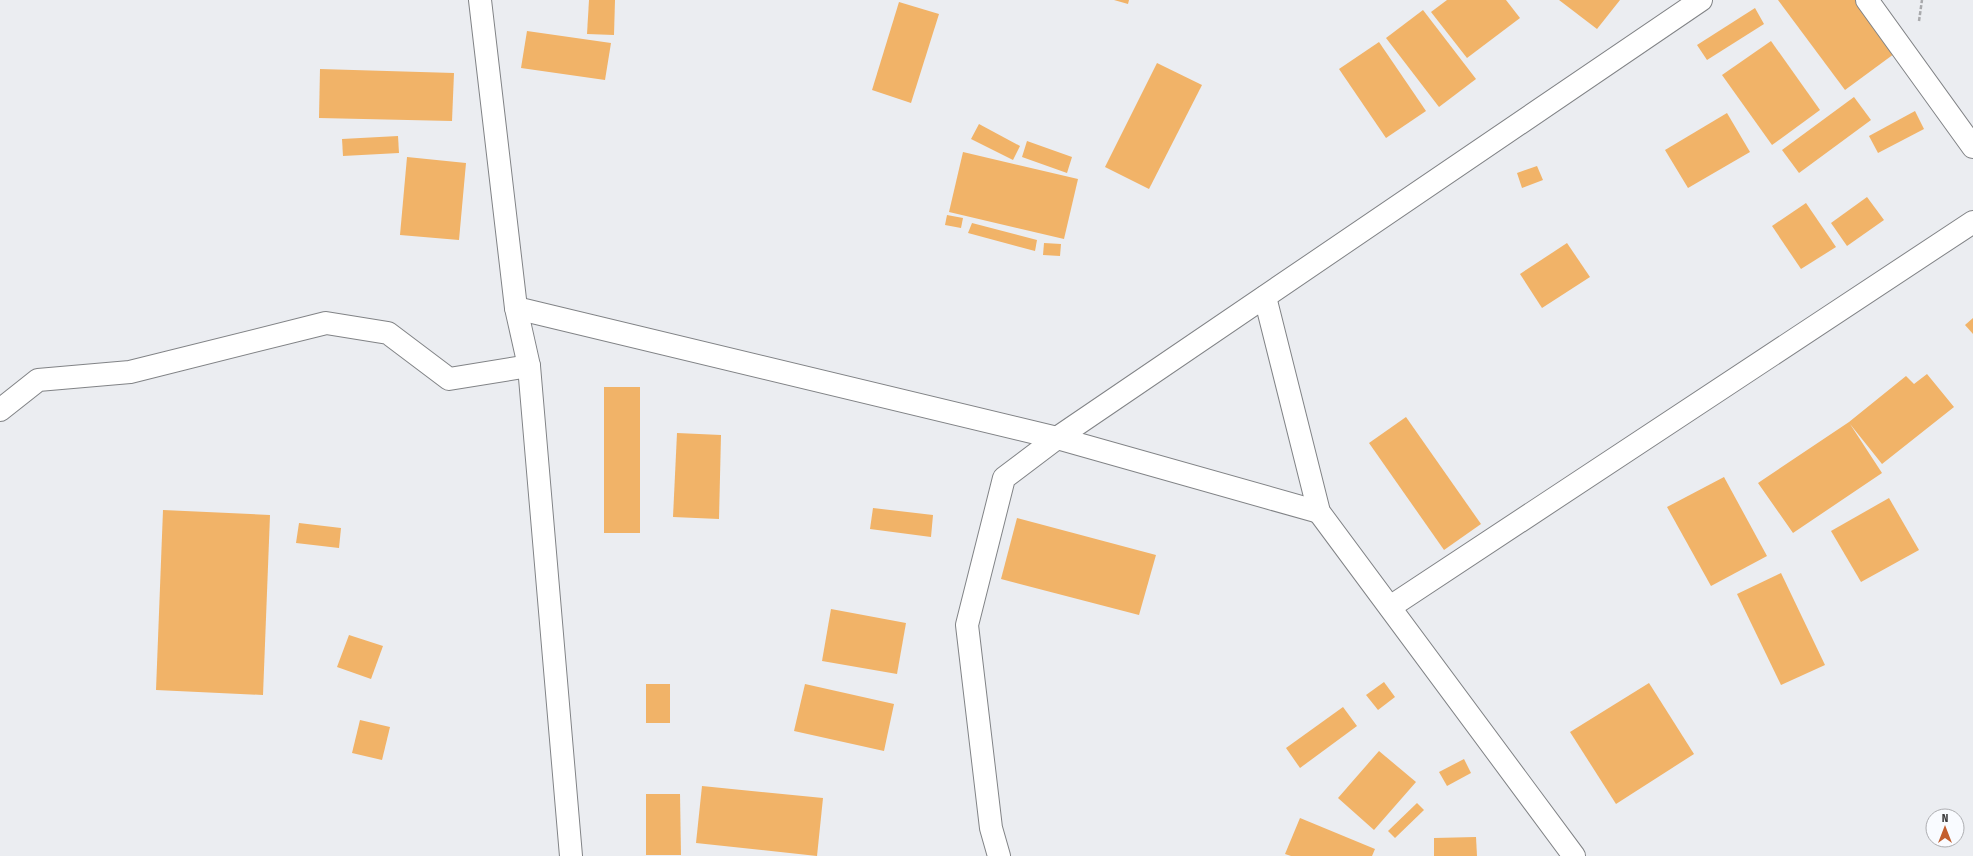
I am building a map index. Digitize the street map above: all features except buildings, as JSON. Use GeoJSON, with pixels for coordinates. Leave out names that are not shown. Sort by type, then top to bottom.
{"type":"FeatureCollection","features":[{"type":"Feature","properties":{"kind":"street"},"geometry":{"type":"LineString","coordinates":[[480,0],[516,308],[529,366],[571,856]]}},
{"type":"Feature","properties":{"kind":"street"},"geometry":{"type":"LineString","coordinates":[[999,856],[991,828],[967,626],[1004,478],[1057,438],[1701,0]]}},
{"type":"Feature","properties":{"kind":"street"},"geometry":{"type":"LineString","coordinates":[[1867,0],[1973,147]]}},
{"type":"Feature","properties":{"kind":"street"},"geometry":{"type":"LineString","coordinates":[[1390,607],[1973,222]]}},
{"type":"Feature","properties":{"kind":"street"},"geometry":{"type":"LineString","coordinates":[[1265,296],[1319,512],[1574,856]]}},
{"type":"Feature","properties":{"kind":"street"},"geometry":{"type":"LineString","coordinates":[[516,308],[1057,438],[1319,512]]}},
{"type":"Feature","properties":{"kind":"street"},"geometry":{"type":"LineString","coordinates":[[0,410],[38,380],[130,372],[326,323],[388,333],[449,379],[529,366]]}}]}
